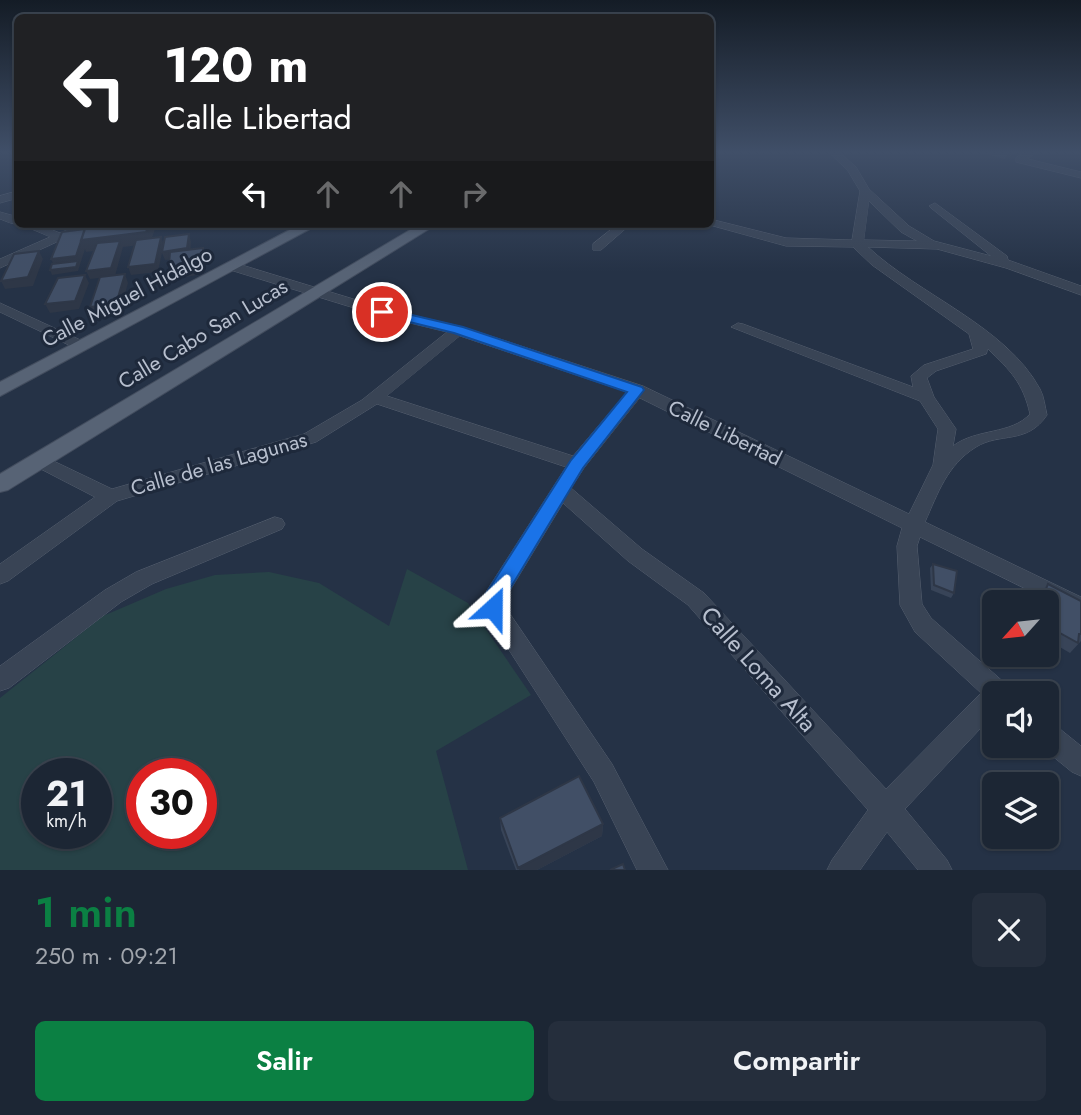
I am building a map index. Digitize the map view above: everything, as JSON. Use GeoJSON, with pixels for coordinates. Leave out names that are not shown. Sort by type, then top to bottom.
{"type":"FeatureCollection","features":[{"type":"Feature","properties":{"kind":"main road","name":"Calle Miguel Hidalgo"},"geometry":{"type":"LineString","coordinates":[[0,390],[304,228]]}},
{"type":"Feature","properties":{"kind":"main road","name":"Calle Cabo San Lucas"},"geometry":{"type":"LineString","coordinates":[[0,484],[422,228]]}},
{"type":"Feature","properties":{"kind":"street"},"geometry":{"type":"LineString","coordinates":[[857,244],[865,192]]}},
{"type":"Feature","properties":{"kind":"street"},"geometry":{"type":"LineString","coordinates":[[866,192],[905,229],[937,245],[1011,265],[1081,291]]}},
{"type":"Feature","properties":{"kind":"street"},"geometry":{"type":"LineString","coordinates":[[935,206],[1011,265]]}},
{"type":"Feature","properties":{"kind":"street"},"geometry":{"type":"LineString","coordinates":[[714,223],[786,242],[937,245]]}},
{"type":"Feature","properties":{"kind":"street"},"geometry":{"type":"LineString","coordinates":[[37,228],[61,237]]}},
{"type":"Feature","properties":{"kind":"street"},"geometry":{"type":"LineString","coordinates":[[0,264],[81,228]]}},
{"type":"Feature","properties":{"kind":"street"},"geometry":{"type":"LineString","coordinates":[[597,247],[620,228]]}},
{"type":"Feature","properties":{"kind":"street"},"geometry":{"type":"LineString","coordinates":[[857,244],[874,260],[999,351],[1023,375],[1039,401],[1040,415],[1030,425],[1014,432],[972,441],[942,465]]}},
{"type":"Feature","properties":{"kind":"street","name":"Calle Libertad"},"geometry":{"type":"LineString","coordinates":[[232,266],[382,312],[458,330],[636,390],[1081,607]]}},
{"type":"Feature","properties":{"kind":"street"},"geometry":{"type":"LineString","coordinates":[[0,307],[82,345]]}},
{"type":"Feature","properties":{"kind":"street"},"geometry":{"type":"LineString","coordinates":[[738,327],[925,397]]}},
{"type":"Feature","properties":{"kind":"street","name":"Calle de las Lagunas"},"geometry":{"type":"LineString","coordinates":[[37,460],[110,496],[310,438],[326,431],[373,397],[458,330]]}},
{"type":"Feature","properties":{"kind":"street"},"geometry":{"type":"LineString","coordinates":[[976,333],[981,351],[930,368],[919,376],[919,386],[947,429],[942,465],[913,525],[907,546],[911,605],[923,625],[985,681]]}},
{"type":"Feature","properties":{"kind":"street"},"geometry":{"type":"LineString","coordinates":[[636,390],[577,464],[492,601],[493,608],[603,773],[653,870]]}},
{"type":"Feature","properties":{"kind":"street"},"geometry":{"type":"LineString","coordinates":[[373,397],[577,464]]}},
{"type":"Feature","properties":{"kind":"street","name":"Calle Loma Alta"},"geometry":{"type":"LineString","coordinates":[[561,490],[635,555],[696,599],[886,809],[937,870]]}},
{"type":"Feature","properties":{"kind":"street"},"geometry":{"type":"LineString","coordinates":[[0,575],[110,496]]}},
{"type":"Feature","properties":{"kind":"street"},"geometry":{"type":"LineString","coordinates":[[0,680],[113,596],[144,578],[275,524]]}},
{"type":"Feature","properties":{"kind":"street"},"geometry":{"type":"LineString","coordinates":[[842,870],[886,809],[982,709]]}},
{"type":"Feature","properties":{"kind":"street"},"geometry":{"type":"LineString","coordinates":[[1059,745],[1081,763]]}},
{"type":"Feature","properties":{"kind":"green space"},"geometry":{"type":"Polygon","coordinates":[[[407,569],[468,603],[531,695],[436,751],[468,870],[0,870],[0,698],[103,616],[166,589],[215,575],[269,572],[319,583],[389,626],[407,569]]]}},
{"type":"Feature","properties":{"kind":"building"},"geometry":{"type":"Polygon","coordinates":[[[85,228],[148,228],[146,232],[81,240],[85,228]]]}},
{"type":"Feature","properties":{"kind":"building"},"geometry":{"type":"Polygon","coordinates":[[[85,229],[76,256],[51,259],[62,232],[85,229]]]}},
{"type":"Feature","properties":{"kind":"building"},"geometry":{"type":"Polygon","coordinates":[[[189,234],[187,248],[162,252],[165,237],[189,234]]]}},
{"type":"Feature","properties":{"kind":"building"},"geometry":{"type":"Polygon","coordinates":[[[161,237],[155,264],[128,267],[136,240],[161,237]]]}},
{"type":"Feature","properties":{"kind":"building"},"geometry":{"type":"Polygon","coordinates":[[[120,241],[111,268],[86,271],[97,243],[120,241]]]}},
{"type":"Feature","properties":{"kind":"building"},"geometry":{"type":"Polygon","coordinates":[[[203,248],[203,260],[199,261],[199,265],[173,271],[173,264],[169,265],[170,252],[203,248]]]}},
{"type":"Feature","properties":{"kind":"building"},"geometry":{"type":"Polygon","coordinates":[[[39,251],[28,277],[1,281],[14,254],[39,251]]]}},
{"type":"Feature","properties":{"kind":"building"},"geometry":{"type":"Polygon","coordinates":[[[78,261],[76,267],[50,270],[52,264],[78,261]]]}},
{"type":"Feature","properties":{"kind":"building"},"geometry":{"type":"Polygon","coordinates":[[[125,274],[116,304],[90,307],[100,277],[125,274]]]}},
{"type":"Feature","properties":{"kind":"building"},"geometry":{"type":"Polygon","coordinates":[[[85,275],[75,301],[45,304],[58,278],[85,275]]]}},
{"type":"Feature","properties":{"kind":"building"},"geometry":{"type":"Polygon","coordinates":[[[933,564],[957,571],[954,593],[934,585],[933,564]]]}},
{"type":"Feature","properties":{"kind":"building"},"geometry":{"type":"Polygon","coordinates":[[[1048,584],[1081,601],[1081,634],[1078,643],[1059,632],[1059,590],[1046,590],[1048,584]]]}},
{"type":"Feature","properties":{"kind":"building"},"geometry":{"type":"Polygon","coordinates":[[[579,776],[603,824],[518,868],[500,818],[579,776]]]}},
{"type":"Feature","properties":{"kind":"building"},"geometry":{"type":"Polygon","coordinates":[[[623,864],[625,870],[610,870],[623,864]]]}},
{"type":"Feature","properties":{"kind":"route"},"geometry":{"type":"LineString","coordinates":[[382,312],[458,330],[582,369],[636,390],[577,464],[492,601],[493,608]]}}]}
